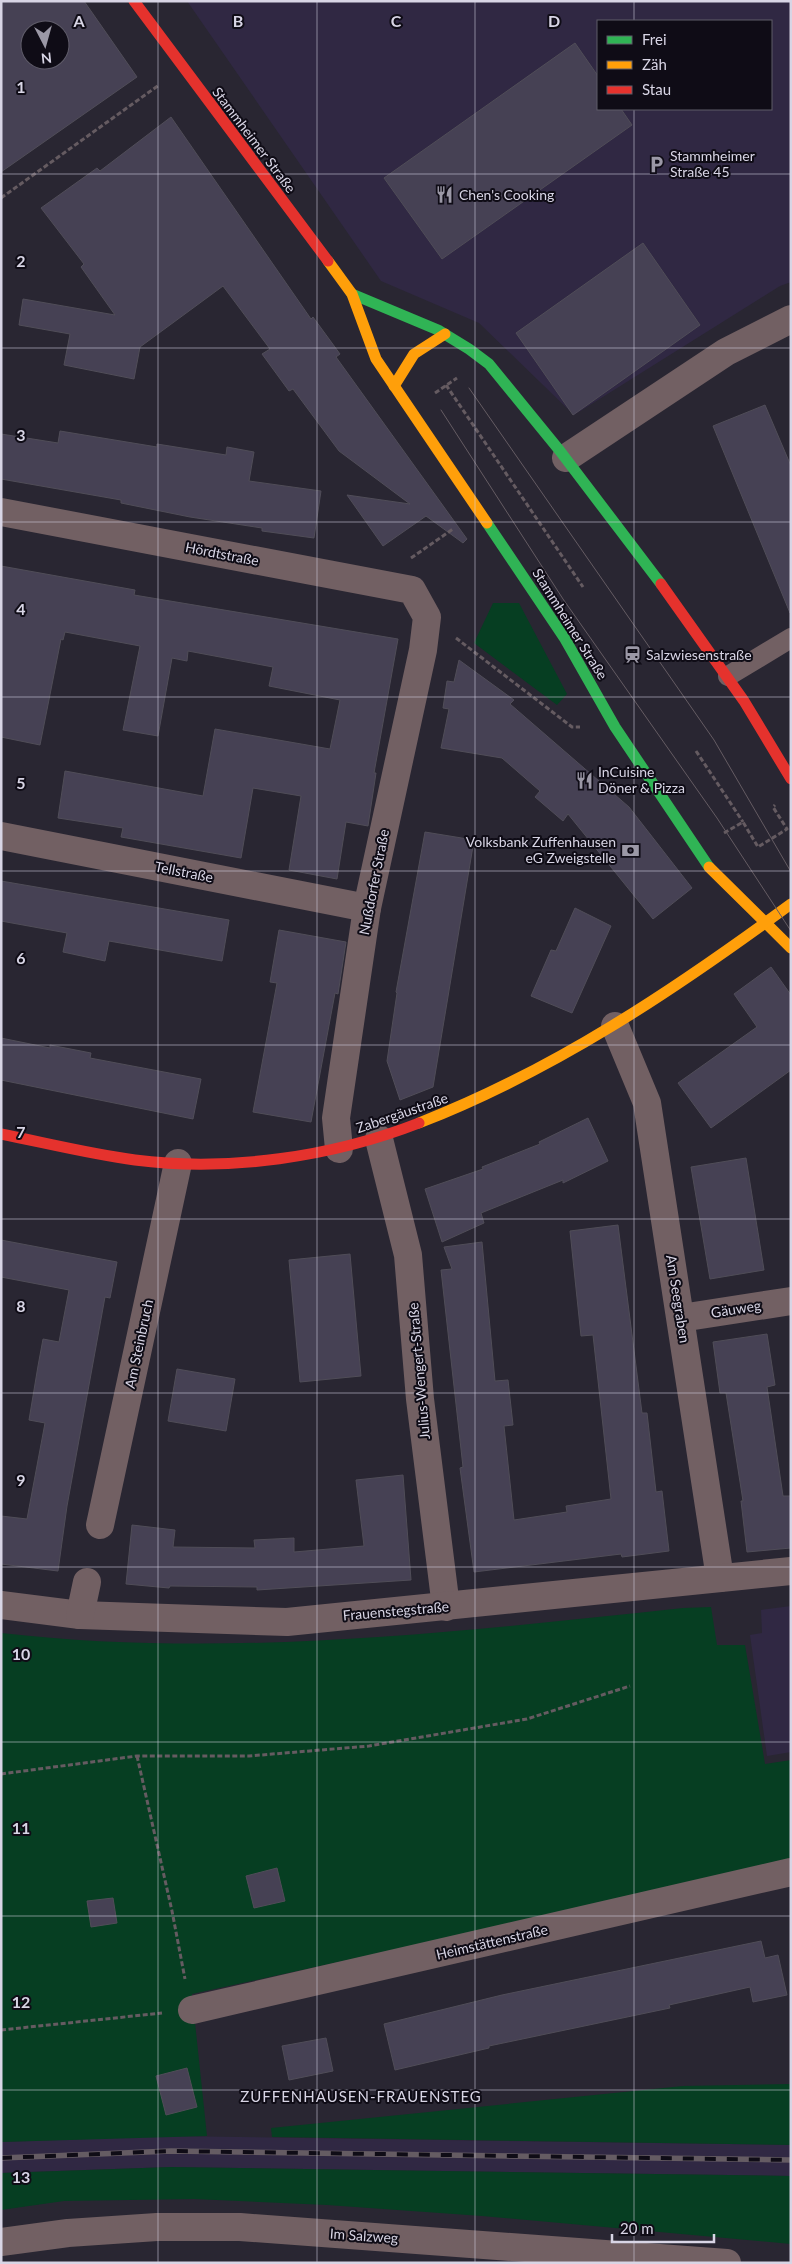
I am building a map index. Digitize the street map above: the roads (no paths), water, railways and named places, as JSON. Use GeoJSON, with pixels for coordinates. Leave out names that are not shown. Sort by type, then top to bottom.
{"type":"FeatureCollection","features":[{"type":"Feature","properties":{"kind":"street","name":"Stammheimer Straße"},"geometry":{"type":"LineString","coordinates":[[134,1],[182,69],[352,294],[376,359],[565,639],[615,727],[713,874],[791,948]]}},
{"type":"Feature","properties":{"kind":"street"},"geometry":{"type":"LineString","coordinates":[[352,294],[404,314],[446,334],[484,360],[566,458],[728,676],[791,779]]}},
{"type":"Feature","properties":{"kind":"street"},"geometry":{"type":"LineString","coordinates":[[566,458],[726,352],[791,319]]}},
{"type":"Feature","properties":{"kind":"street"},"geometry":{"type":"LineString","coordinates":[[394,386],[405,362],[420,348],[446,334]]}},
{"type":"Feature","properties":{"kind":"street","name":"Hördtstraße"},"geometry":{"type":"LineString","coordinates":[[1,512],[412,590],[427,617]]}},
{"type":"Feature","properties":{"kind":"street","name":"Nußdorfer Straße"},"geometry":{"type":"LineString","coordinates":[[339,1149],[336,1118],[368,908],[423,650],[427,617]]}},
{"type":"Feature","properties":{"kind":"street","name":"Tellstraße"},"geometry":{"type":"LineString","coordinates":[[1,836],[368,908]]}},
{"type":"Feature","properties":{"kind":"street","name":"Zabergäustraße"},"geometry":{"type":"LineString","coordinates":[[1,1134],[107,1155],[178,1163],[250,1161],[339,1149],[379,1139],[463,1107],[543,1069],[616,1026],[791,904]]}},
{"type":"Feature","properties":{"kind":"street"},"geometry":{"type":"LineString","coordinates":[[764,924],[788,927]]}},
{"type":"Feature","properties":{"kind":"street","name":"Am Seegraben"},"geometry":{"type":"LineString","coordinates":[[616,1026],[647,1103],[720,1578]]}},
{"type":"Feature","properties":{"kind":"street","name":"Julius-Wengert-Straße"},"geometry":{"type":"LineString","coordinates":[[379,1139],[408,1256],[420,1399],[446,1607]]}},
{"type":"Feature","properties":{"kind":"street","name":"Am Steinbruch"},"geometry":{"type":"LineString","coordinates":[[100,1525],[178,1163]]}},
{"type":"Feature","properties":{"kind":"street","name":"Gäuweg"},"geometry":{"type":"LineString","coordinates":[[681,1318],[791,1300]]}},
{"type":"Feature","properties":{"kind":"street","name":"Frauenstegstraße"},"geometry":{"type":"LineString","coordinates":[[1,1605],[80,1616],[287,1622],[791,1570]]}},
{"type":"Feature","properties":{"kind":"street"},"geometry":{"type":"LineString","coordinates":[[80,1616],[87,1582]]}},
{"type":"Feature","properties":{"kind":"street","name":"Heimstättenstraße"},"geometry":{"type":"LineString","coordinates":[[192,2010],[791,1872]]}},
{"type":"Feature","properties":{"kind":"street","name":"Im Salzweg"},"geometry":{"type":"LineString","coordinates":[[1,2242],[68,2234],[157,2227],[240,2227],[727,2263]]}},
{"type":"Feature","properties":{"kind":"lane"},"geometry":{"type":"LineString","coordinates":[[728,676],[791,638]]}},
{"type":"Feature","properties":{"kind":"tram line"},"geometry":{"type":"LineString","coordinates":[[469,388],[714,740],[791,872]]}},
{"type":"Feature","properties":{"kind":"tram line"},"geometry":{"type":"LineString","coordinates":[[441,410],[563,599],[717,818],[791,931]]}},
{"type":"Feature","properties":{"kind":"railway"},"geometry":{"type":"LineString","coordinates":[[1,2158],[171,2151],[791,2160]]}},
{"type":"Feature","properties":{"kind":"place","name":"Stammheimer Straße 45"},"geometry":{"type":"Point","coordinates":[656,164]}},
{"type":"Feature","properties":{"kind":"place","name":"Chen's Cooking"},"geometry":{"type":"Point","coordinates":[445,195]}},
{"type":"Feature","properties":{"kind":"place","name":"Salzwiesenstraße"},"geometry":{"type":"Point","coordinates":[632,655]}},
{"type":"Feature","properties":{"kind":"place","name":"InCuisine Döner & Pizza"},"geometry":{"type":"Point","coordinates":[584,780]}},
{"type":"Feature","properties":{"kind":"place","name":"Volksbank Zuffenhausen eG Zweigstelle"},"geometry":{"type":"Point","coordinates":[630,850]}},
{"type":"Feature","properties":{"kind":"district","name":"ZUFFENHAUSEN-FRAUENSTEG"},"geometry":{"type":"Point","coordinates":[361,2097]}}]}
